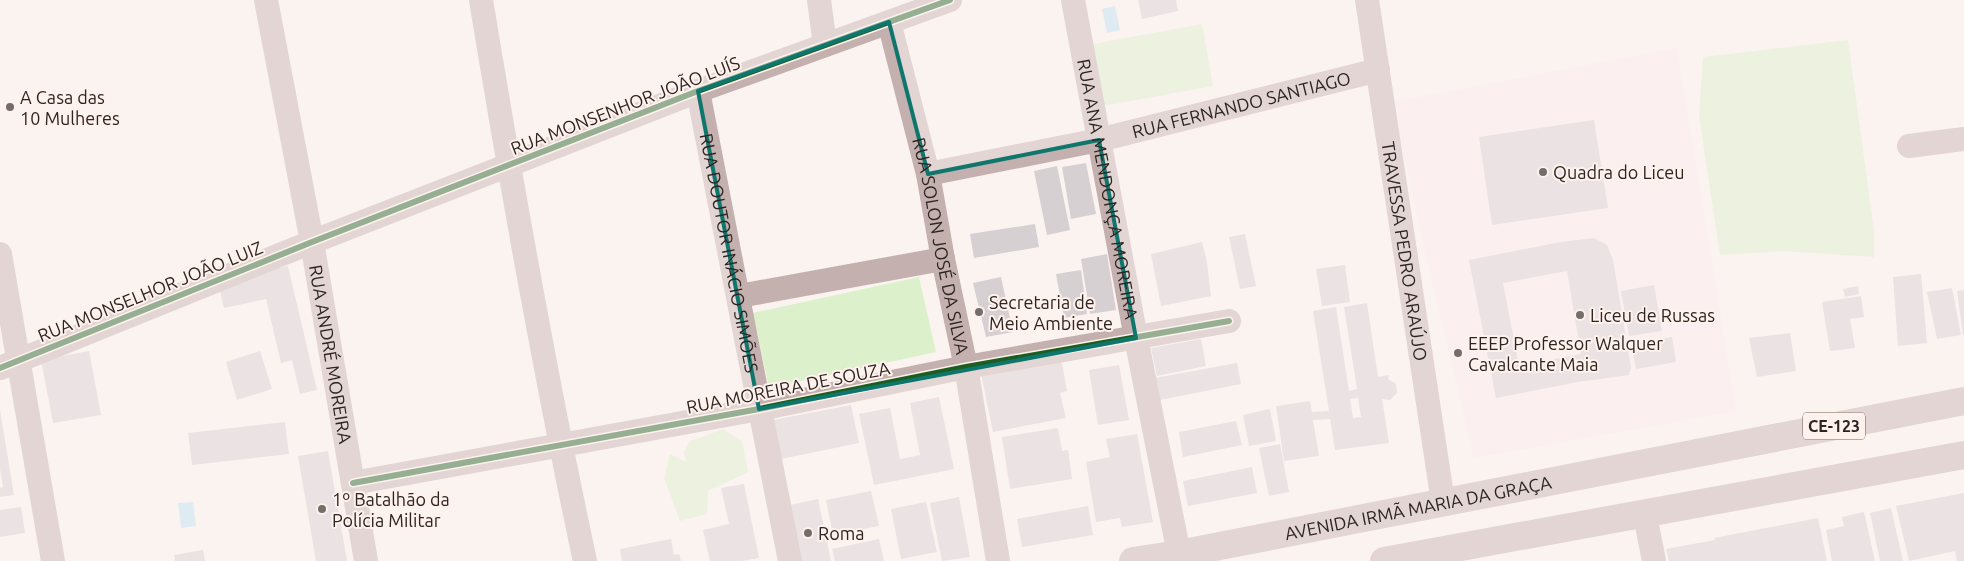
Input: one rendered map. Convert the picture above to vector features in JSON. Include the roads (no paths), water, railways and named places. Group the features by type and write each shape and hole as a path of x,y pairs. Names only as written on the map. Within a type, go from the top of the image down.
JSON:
{"main road":[{"name":"AVENIDA IRMÃ MARIA DA GRAÇA","path":"1133,561 1179,554 1964,401"},
{"path":"1384,561 1645,515 1715,500 1964,455"}],"street":[{"name":"RUA ANDRÉ MOREIRA","path":"266,0 312,242 366,561"},
{"path":"481,0 508,166 560,446 585,561"},
{"path":"819,0 825,45"},
{"name":"RUA MONSENHOR JOÃO LUÍS","path":"312,242 698,91 950,0"},
{"name":"RUA ANA MENDONÇA MOREIRA","path":"1073,0 1136,338 1179,554"},
{"name":"TRAVESSA PEDRO ARAÚJO","path":"1367,0 1443,502"},
{"name":"RUA SOLON JOSÉ DA SILVA","path":"889,22 928,174 943,259 966,367 998,561"},
{"name":"RUA FERNANDO SANTIAGO","path":"928,174 1099,140 1378,70"},
{"name":"RUA DOUTOR INÁCIO SIMÕES","path":"698,91 790,561"},
{"path":"1909,146 1964,139"},
{"name":"RUA MONSELHOR JOÃO LUIZ","path":"9,365 312,242"},
{"path":"0,254 9,365 53,561"},
{"path":"739,296 943,259"},
{"name":"RUA MOREIRA DE SOUZA","path":"353,483 759,410 966,367 1229,321"},
{"path":"1645,515 1654,561"}],"water":[{"path":"1115,6 1120,30 1107,33 1102,9"},
{"path":"193,502 196,526 181,528 178,503"}],"place":[{"name":"A Casa das 10 Mulheres","path":"10,107"},
{"name":"Quadra do Liceu","path":"1543,172"},
{"name":"Secretaria de Meio Ambiente","path":"979,312"},
{"name":"Liceu de Russas","path":"1580,315"},
{"name":"EEEP Professor Walquer Cavalcante Maia","path":"1458,353"},
{"name":"1º Batalhão da Polícia Militar","path":"322,509"},
{"name":"Roma","path":"808,533"}]}
